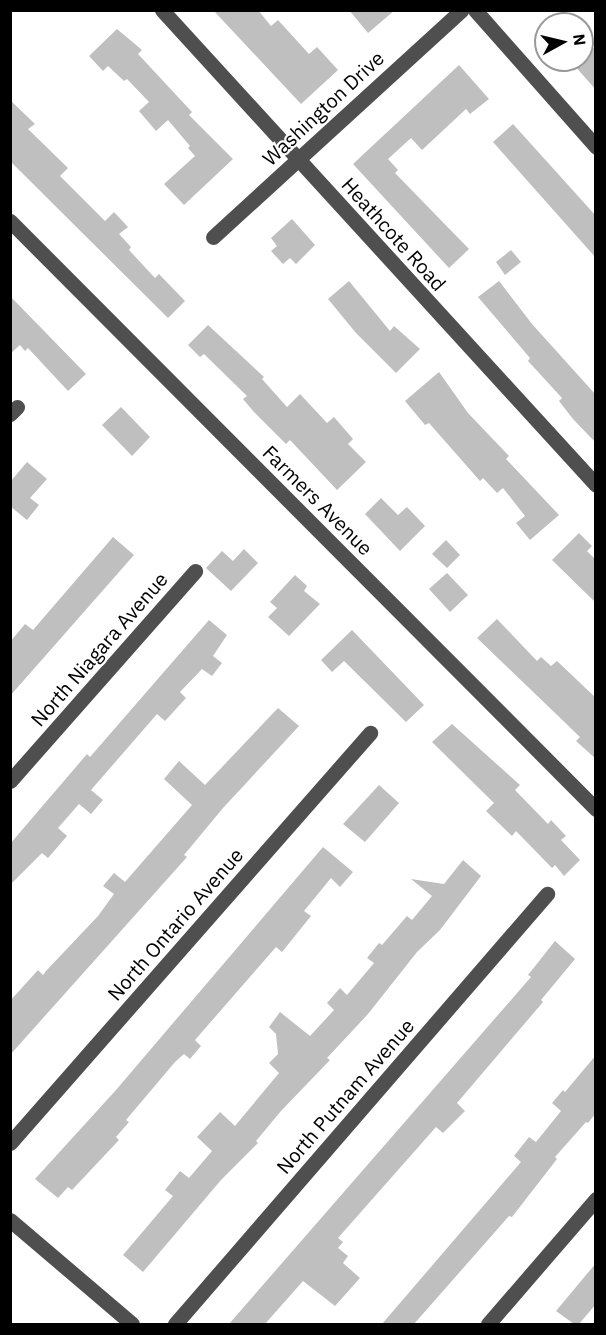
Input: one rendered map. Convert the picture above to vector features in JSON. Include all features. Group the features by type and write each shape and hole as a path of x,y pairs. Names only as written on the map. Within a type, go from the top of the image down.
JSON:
{"street":[{"name":"Heathcote Road","path":"162,10 596,485"},
{"name":"Washington Drive","path":"213,237 462,10"},
{"path":"475,10 596,147"},
{"name":"Farmers Avenue","path":"10,221 596,809"},
{"name":"North Niagara Avenue","path":"10,781 195,571"},
{"name":"North Ontario Avenue","path":"10,1143 370,733"},
{"name":"North Putnam Avenue","path":"175,1324 547,894"},
{"path":"488,1324 596,1199"},
{"path":"10,1220 132,1324"}],"building":[{"path":"213,10 258,10 271,26 278,20 309,54 317,47 338,70 301,104"},
{"path":"349,10 395,10 368,33"},
{"path":"117,29 142,50 138,54 192,112 189,115 233,159 184,205 164,184 195,156 188,148 190,146 168,120 156,131 139,111 149,102 127,79 124,81 108,66 103,71 89,56"},
{"path":"596,46 596,90 580,72 594,72 594,48"},
{"path":"459,65 489,99 470,114 466,109 422,150 411,138 388,159 398,170 395,173 469,249 449,268 353,164"},
{"path":"10,100 35,124 28,129 68,168 60,176 105,221 114,212 128,227 119,234 131,247 129,250 155,278 159,274 185,301 168,318 10,161"},
{"path":"513,124 596,216 596,258 493,142"},
{"path":"292,219 315,245 296,264 290,258 283,264 271,251 277,246 271,238"},
{"path":"511,250 521,262 505,275 496,262"},
{"path":"349,281 390,331 394,326 420,349 396,373 356,333 328,299"},
{"path":"499,281 532,324 596,395 596,443 573,419 559,401 562,398 528,361 530,358 478,297"},
{"path":"10,296 86,374 68,391 28,348 25,351 20,345 10,354"},
{"path":"208,325 264,377 262,379 287,407 300,394 327,423 334,417 353,439 348,444 366,462 337,490 290,440 286,444 254,412 243,399 247,396 204,354 200,357 188,345"},
{"path":"439,372 468,413 509,456 506,459 559,515 530,540 516,523 525,516 503,488 497,493 483,478 480,481 429,423 425,425 405,401"},
{"path":"121,407 150,437 132,456 102,425"},
{"path":"27,462 47,479 30,498 39,505 27,520 10,506 10,482"},
{"path":"381,498 398,515 407,507 425,526 400,551 365,514"},
{"path":"579,533 592,546 587,551 596,560 596,603 552,560"},
{"path":"113,537 134,555 10,696 10,642 25,624 33,630"},
{"path":"446,540 460,555 447,568 432,554"},
{"path":"244,549 258,563 231,591 206,568 222,551 233,561"},
{"path":"447,573 468,595 450,612 429,589"},
{"path":"295,575 307,586 304,591 320,604 289,636 268,617 277,608 270,602"},
{"path":"497,619 537,661 541,657 551,666 557,661 596,698 596,759 576,741 580,737 477,638"},
{"path":"209,620 227,635 213,656 222,663 212,676 202,669 180,692 186,698 165,721 157,714 91,790 103,800 91,814 79,804 58,828 67,836 48,858 42,853 10,885 10,844 87,754 90,757"},
{"path":"352,630 424,705 406,722 344,661 332,672 321,660"},
{"path":"278,708 299,726 223,808 184,855 187,857 10,1055 10,1001 38,970 43,975 98,916 114,894 103,886 114,873 125,882 192,805 164,779 179,761 205,785"},
{"path":"452,724 520,785 515,790 548,824 551,820 566,836 561,840 580,860 564,876 555,865 552,868 516,831 512,836 486,811 494,803 432,742"},
{"path":"379,785 399,803 365,842 343,824"},
{"path":"323,847 353,872 340,887 331,878 304,911 311,916 282,952 276,947 195,1040 201,1046 190,1059 184,1054 175,1062 126,1120 129,1122 116,1137 119,1140 72,1190 68,1187 58,1198 35,1179 116,1090"},
{"path":"463,860 481,876 440,930 417,952 368,1014 327,1058 330,1060 281,1111 256,1141 258,1143 221,1180 143,1272 123,1255 173,1196 165,1190 180,1171 189,1178 212,1151 197,1137 220,1112 235,1126 279,1073 269,1063 278,1054 276,1034 269,1027 280,1012 310,1036 334,1010 327,1003 340,988 347,995 374,963 367,958 379,943 382,945 407,916 412,920 432,896 411,879 444,884"},
{"path":"555,941 575,959 541,1000 543,1002 457,1103 465,1111 443,1133 436,1127 338,1238 343,1242 338,1248 348,1256 343,1263 360,1278 335,1306 303,1281 265,1324 229,1324 531,977 528,975"},
{"path":"596,1055 596,1113 555,1157 557,1159 512,1217 509,1216 414,1324 382,1324 521,1162 514,1156 529,1137 536,1142 561,1111 552,1103 563,1090 565,1092"},
{"path":"596,1263 596,1304 579,1324 574,1324 556,1311"}]}
